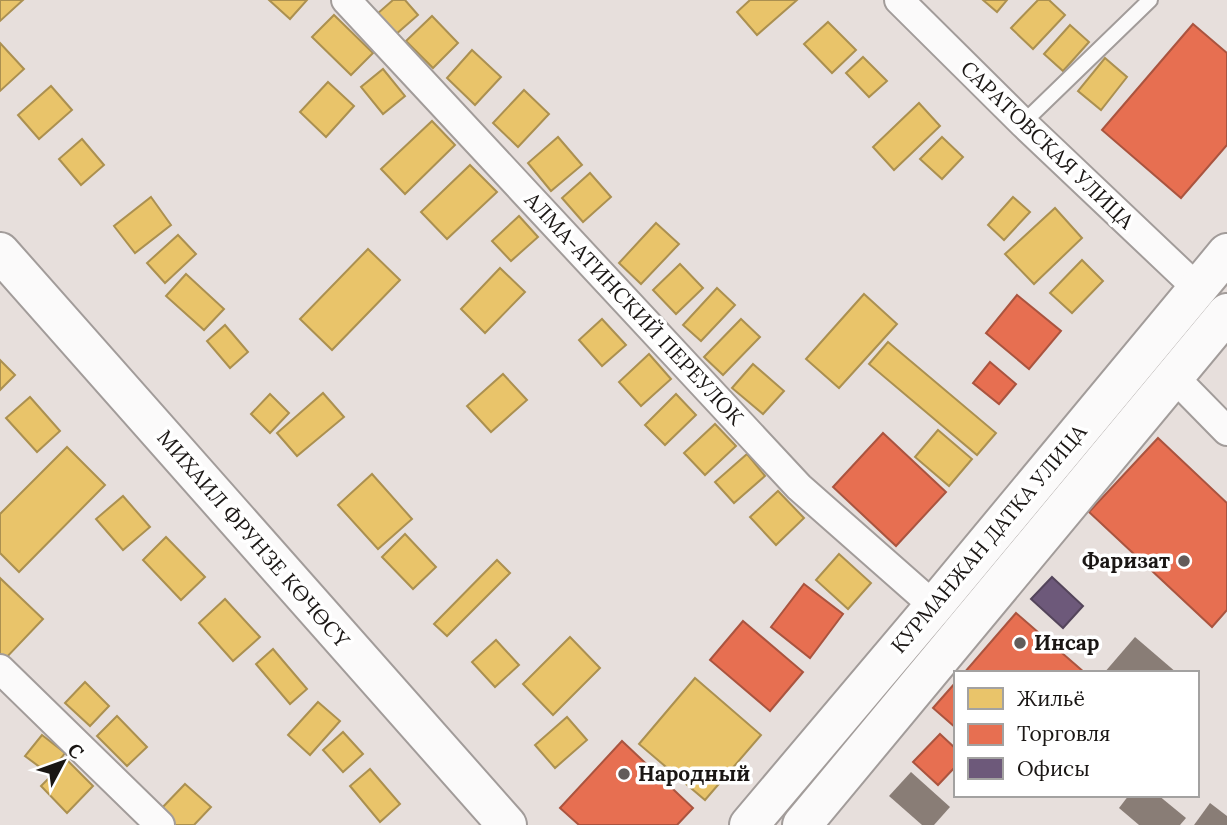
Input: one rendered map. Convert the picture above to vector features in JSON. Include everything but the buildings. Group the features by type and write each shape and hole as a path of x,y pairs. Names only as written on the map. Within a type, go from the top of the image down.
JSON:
{"main road":[{"name":"МИХАИЛ ФРУНЗЕ КӨЧӨСҮ","path":"0,252 506,825"},
{"name":"КУРМАНЖАН ДАТКА УЛИЦА","path":"749,825 1227,253"},
{"name":"КУРМАНЖАН ДАТКА УЛИЦА","path":"802,825 1227,313"}],"street":[{"name":"АЛМА-АТИНСКИЙ ПЕРЕУЛОК","path":"346,0 799,486 934,606"},
{"name":"САРАТОВСКАЯ УЛИЦА","path":"899,0 1023,123 1197,288"},
{"path":"1174,377 1227,431"},
{"path":"0,669 160,825"}],"lane":[{"path":"1023,123 1150,0"}],"place":[{"name":"Фаризат","path":"1184,561"},
{"name":"Инсар","path":"1020,643"},
{"name":"Народный","path":"624,774"}]}
